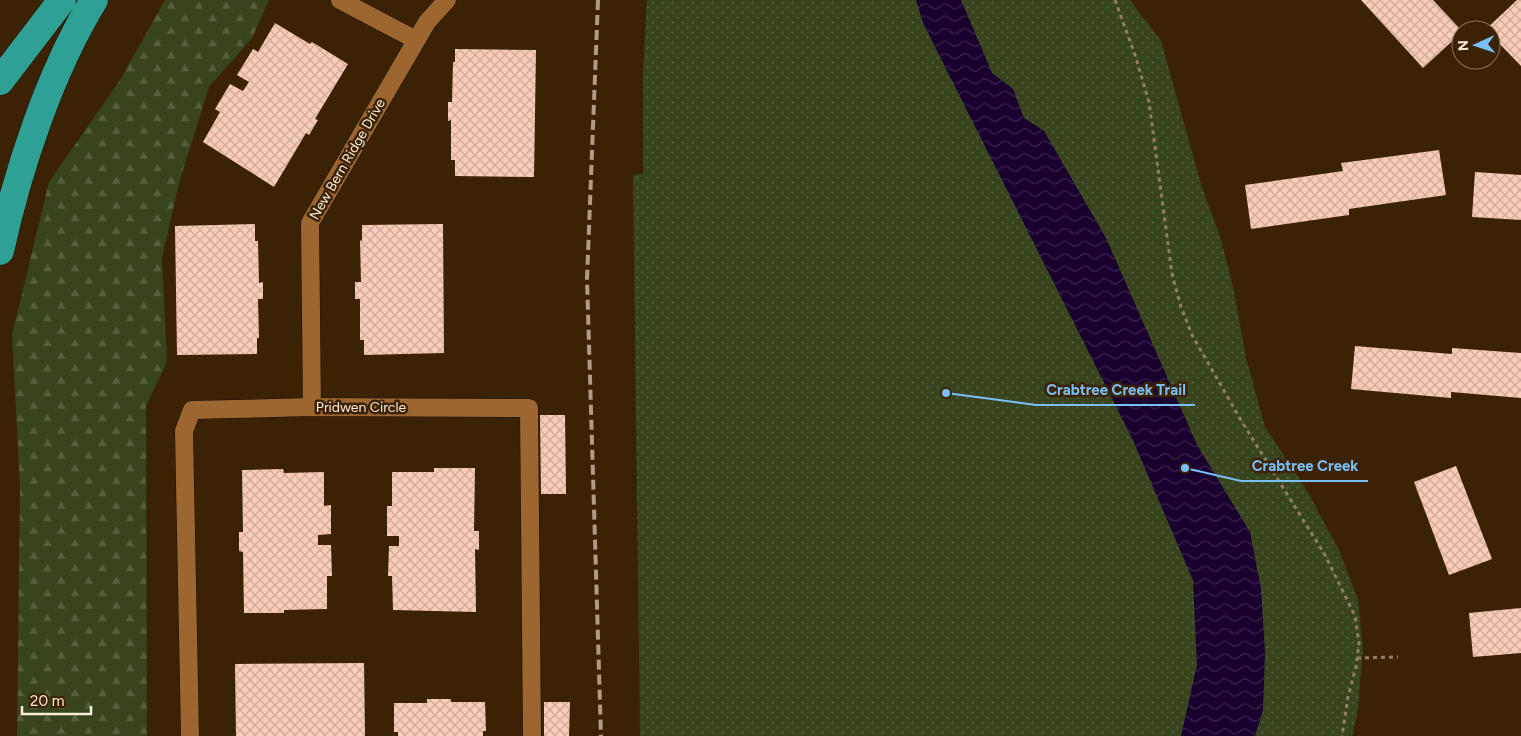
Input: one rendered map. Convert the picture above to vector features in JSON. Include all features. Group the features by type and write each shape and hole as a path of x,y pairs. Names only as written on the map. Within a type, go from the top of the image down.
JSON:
{"highway":[{"path":"0,81 62,0"},
{"path":"0,251 24,161 40,117 61,63 94,0"}],"street":[{"path":"340,0 416,40"},
{"name":"New Bern Ridge Drive","path":"312,407 310,223 427,22 447,0"},
{"name":"Pridwen Circle","path":"190,736 184,431 192,410 312,407 529,408 532,736"}],"path":[{"path":"1115,0 1135,55 1149,102 1171,266 1181,307 1192,335 1242,422 1325,555 1355,616 1359,643 1342,736"},
{"path":"1357,658 1398,656"}],"green space":[{"path":"165,0 269,0 252,38 209,87 179,183 162,258 167,362 146,406 147,736 17,736 20,487 12,335 49,182 120,80"},
{"path":"647,0 1130,0 1161,41 1202,188 1220,236 1233,287 1246,358 1265,427 1306,489 1339,550 1358,600 1363,649 1357,716 1352,736 640,736 633,175 643,174 643,73"}],"water":[{"path":"916,0 961,0 992,73 1013,89 1024,118 1044,131 1106,238 1197,445 1250,532 1261,589 1265,653 1263,710 1255,736 1181,736 1197,665 1193,580 1132,438 923,23"}],"building":[{"path":"1361,0 1433,0 1452,20 1451,42 1423,68"},
{"path":"1517,0 1521,0 1521,66 1501,45 1501,20 1496,20"},
{"path":"275,23 310,44 312,42 348,64 315,119 318,120 309,135 306,133 274,187 203,142 220,112 215,109 230,84 243,91 249,82 237,75 253,49 258,52"},
{"path":"455,49 536,50 534,177 455,176 455,160 451,160 451,120 448,121 448,102 452,102"},
{"path":"1439,150 1446,195 1349,209 1349,215 1251,229 1245,185 1343,171 1341,163"},
{"path":"1475,172 1521,175 1521,220 1472,217"},
{"path":"255,224 255,241 258,241 259,283 263,282 263,299 258,299 259,338 257,338 257,354 177,355 175,226"},
{"path":"443,224 444,353 364,355 364,340 360,340 360,299 355,299 355,282 361,282 360,240 362,241 362,225"},
{"path":"1355,346 1452,354 1452,348 1521,353 1521,398 1451,392 1451,398 1351,389"},
{"path":"540,415 565,415 566,494 541,494"},
{"path":"1456,466 1492,559 1449,575 1414,482"},
{"path":"434,468 475,468 474,531 479,531 479,550 475,549 476,612 393,610 392,576 388,576 389,546 399,546 399,536 387,536 387,506 392,506 392,472 434,472"},
{"path":"283,469 284,473 324,472 324,506 331,505 331,534 318,535 318,545 331,545 332,576 327,576 327,609 284,610 284,613 244,613 243,552 239,551 239,532 243,532 242,470"},
{"path":"1521,608 1521,653 1473,657 1469,613"},
{"path":"364,663 365,736 236,736 235,664"},
{"path":"427,699 451,699 451,702 485,702 486,731 483,731 483,736 398,736 398,732 394,732 394,703 427,703"},
{"path":"544,702 570,702 569,736 544,736"}],"railway":[{"path":"598,0 587,279 601,736"}],"place":[{"name":"Crabtree Creek Trail","path":"946,393"},
{"name":"Crabtree Creek","path":"1185,468"}]}
